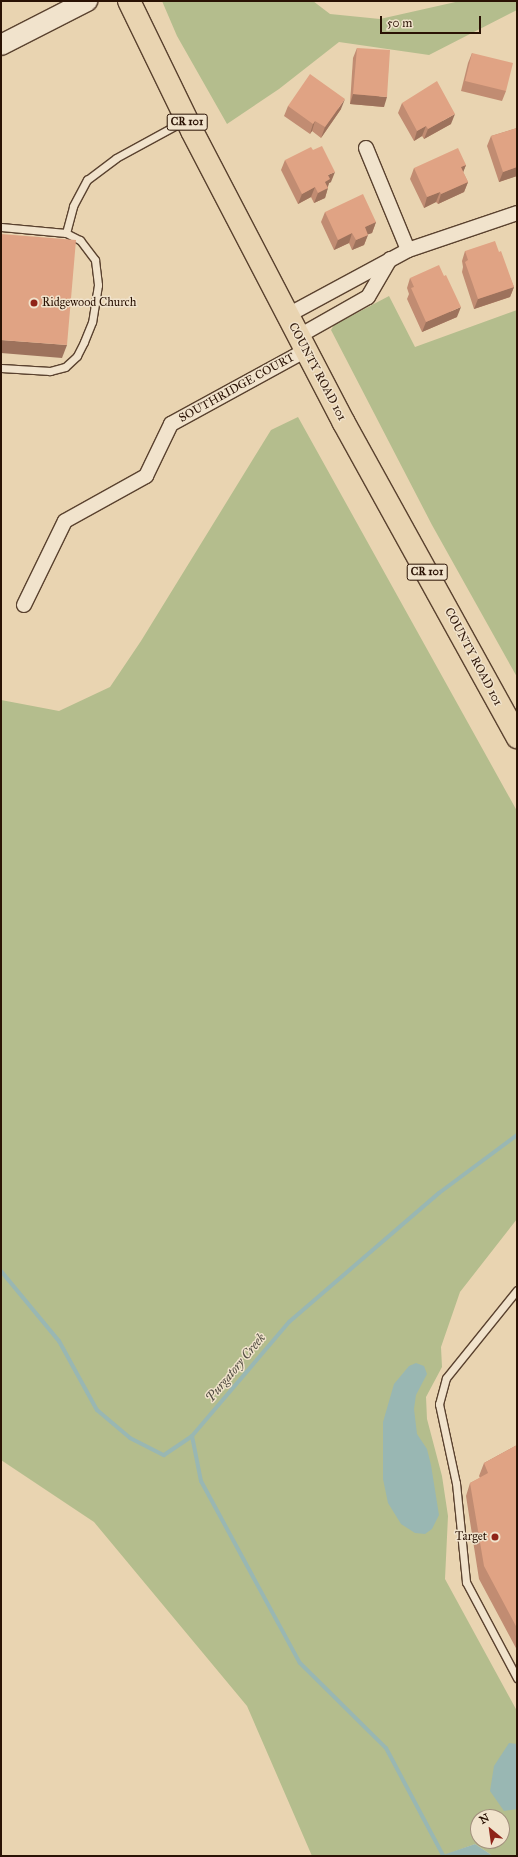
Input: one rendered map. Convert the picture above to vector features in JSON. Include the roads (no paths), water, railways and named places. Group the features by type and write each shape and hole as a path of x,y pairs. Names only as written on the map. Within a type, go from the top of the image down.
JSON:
{"main road":[{"name":"COUNTY ROAD 101","path":"129,1 186,120 302,343 387,503 517,738"}],"street":[{"path":"1,45 87,1"},
{"path":"366,148 408,250"},
{"path":"288,315 390,258 408,250 517,213"},
{"name":"SOUTHRIDGE COURT","path":"24,605 66,521 146,476 171,424 302,343 368,297 390,258"}],"lane":[{"path":"66,233 73,206 87,180 116,158 186,120"},
{"path":"1,227 66,233 80,240 95,260 97,269 97,302 84,342 77,356 66,367 50,371 1,368"},
{"path":"517,1290 446,1378 439,1404 456,1483 466,1582 517,1678"}],"water":[{"path":"416,1363 424,1366 427,1374 416,1395 414,1409 417,1434 427,1449 439,1515 432,1529 425,1534 415,1533 401,1524 388,1503 383,1479 383,1422 394,1384 409,1366"},
{"path":"509,1743 517,1744 517,1809 503,1809 490,1791 494,1766"},
{"path":"470,1846 470,1849 482,1849 493,1856 442,1856"}],"waterway":[{"name":"Purgatory Creek","path":"1,1271 59,1341 97,1410 130,1438 164,1455 192,1436 289,1322 439,1193 517,1135"},
{"path":"192,1436 201,1481 300,1663 386,1748 443,1855"}],"place":[{"name":"Ridgewood Church","path":"34,303"},
{"name":"Target","path":"495,1537"}]}
